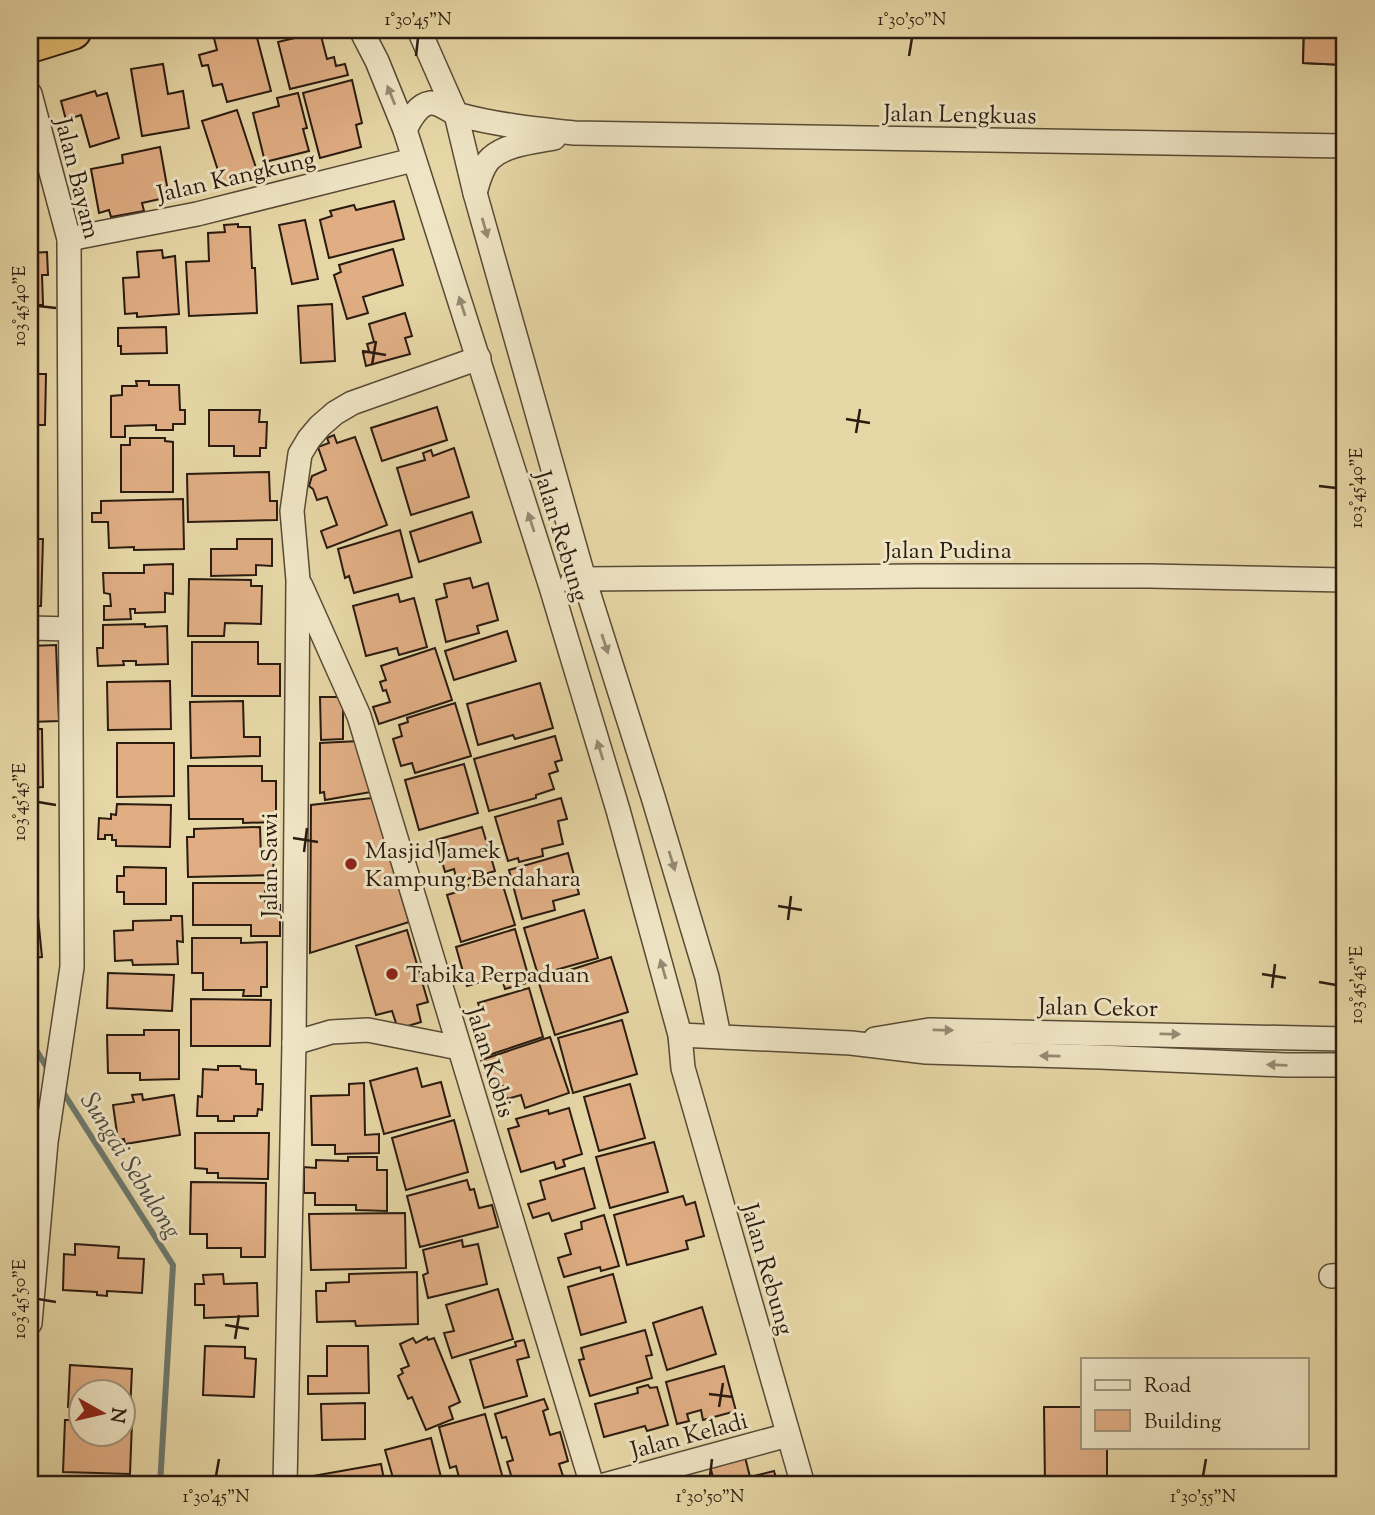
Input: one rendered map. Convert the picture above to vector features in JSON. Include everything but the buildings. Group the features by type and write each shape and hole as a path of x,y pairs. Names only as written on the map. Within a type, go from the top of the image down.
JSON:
{"highway":[{"path":"30,43 72,30"}],"street":[{"name":"Jalan Rebung","path":"360,30 370,46 405,130 551,587 618,810 680,1035 683,1068 803,1485"},
{"name":"Jalan Rebung","path":"419,30 456,114 475,194 584,579 707,977 719,1036"},
{"name":"Jalan Bayam","path":"30,94 69,239 72,967 41,1138 30,1323"},
{"name":"Jalan Lengkuas","path":"405,130 414,113 426,103 437,103 456,114 521,128 574,133 1345,146"},
{"name":"Jalan Lengkuas","path":"475,194 480,177 490,159 512,146 574,133"},
{"name":"Jalan Kangkung","path":"69,239 197,214 413,160"},
{"name":"Jalan Sawi","path":"285,1485 294,1043 298,580 292,511 300,454 309,439 327,420 352,403 479,358"},
{"name":"Jalan Pudina","path":"551,587 584,579 919,576 1149,576 1345,580"},
{"name":"Jalan Kobis","path":"298,580 359,716 592,1485"},
{"path":"30,628 70,629"},
{"path":"294,1043 331,1032 368,1030 459,1048"},
{"name":"Jalan Cekor","path":"851,1043 929,1030 1345,1038"},
{"name":"Jalan Cekor","path":"680,1035 851,1043 926,1052 1345,1065"},
{"path":"683,1068 719,1036"},
{"name":"Jalan Keladi","path":"604,1485 788,1435"}],"waterway":[{"name":"Sungai Sebulong","path":"30,1040 49,1071"},
{"name":"Sungai Sebulong","path":"61,1089 173,1265 160,1485"}],"place":[{"name":"Masjid Jamek Kampung Bendahara","path":"351,864"},
{"name":"Tabika Perpaduan","path":"392,974"}]}
